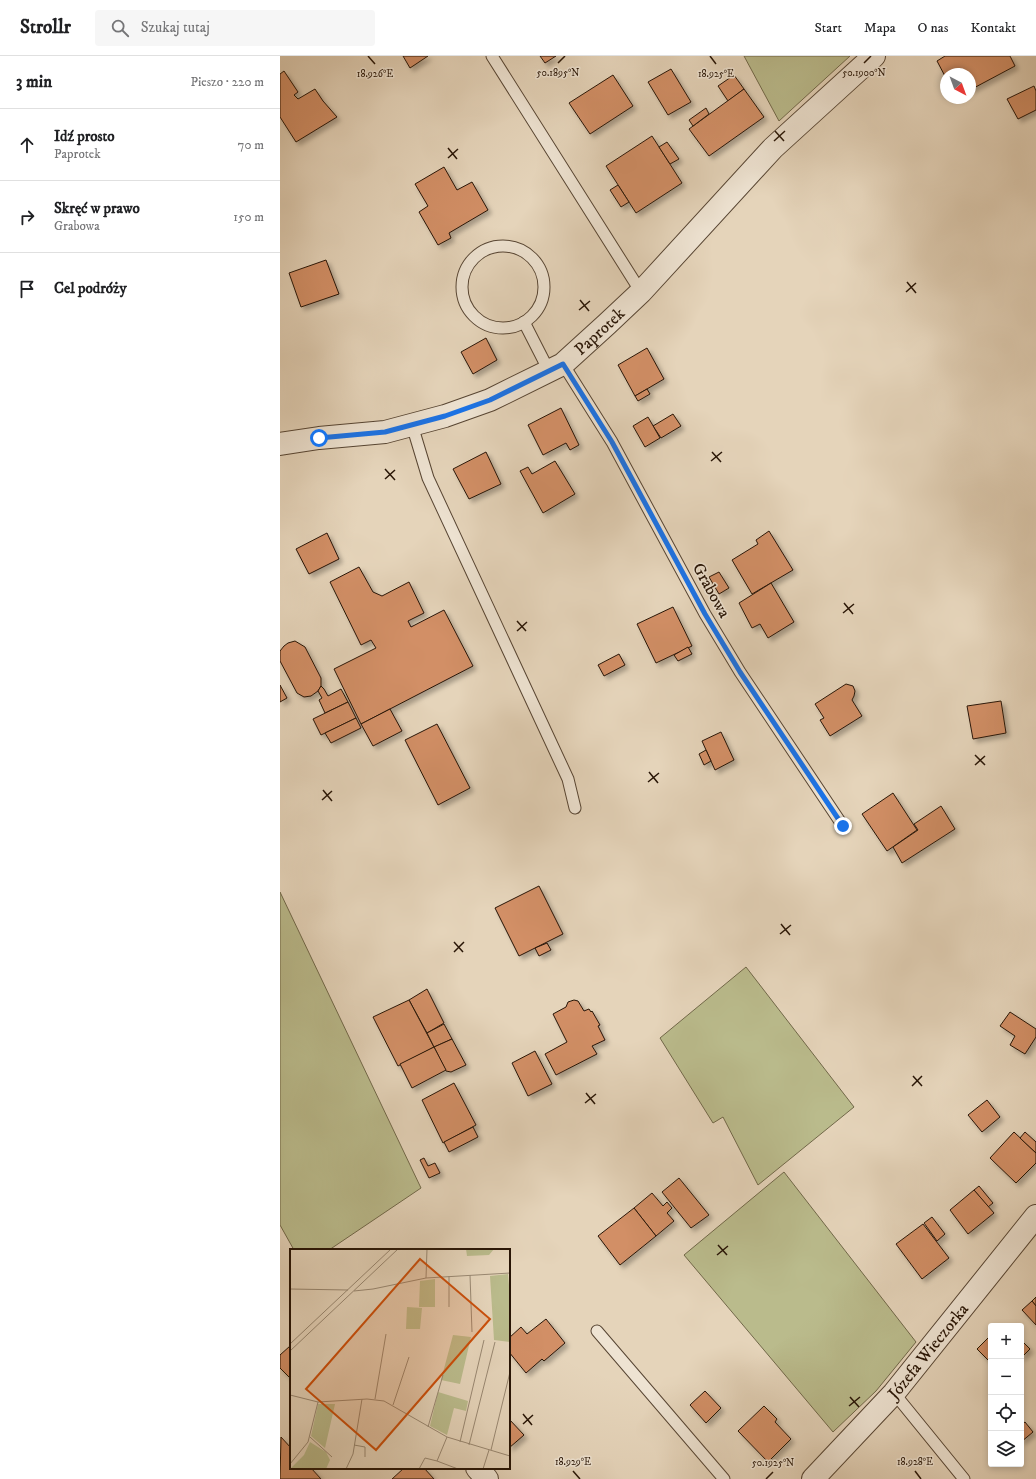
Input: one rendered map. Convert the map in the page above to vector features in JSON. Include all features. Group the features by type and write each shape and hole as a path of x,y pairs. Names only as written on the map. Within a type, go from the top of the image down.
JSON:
{"street":[{"name":"Paprotek","path":"280,444 319,438 385,432 445,416 490,400 556,367 607,324 641,292 773,148 874,56"},
{"name":"Józefa Wieczorka","path":"813,1479 894,1393 1036,1216"},
{"path":"478,1469 487,1479"}],"lane":[{"path":"492,56 641,292"},
{"path":"508,245 522,250 536,261 543,277 544,294 537,310 524,322 510,328 494,328 479,321 468,310 461,295 462,279 467,264 478,253 492,246 508,245"},
{"name":"Grabowa","path":"524,322 612,442 709,620 740,672 843,826"},
{"path":"412,425 428,478 568,779 575,808"},
{"path":"597,1331 724,1479"},
{"path":"894,1393 964,1479"}],"green space":[{"path":"744,56 850,56 779,121"},
{"path":"280,892 421,1188 330,1249 293,1249 280,1225"},
{"path":"746,967 854,1107 758,1185 723,1117 713,1123 660,1038"},
{"path":"784,1172 916,1342 876,1391 833,1432 684,1255"}],"building":[{"path":"403,56 428,56 410,68"},
{"path":"540,56 556,56 545,63"},
{"path":"945,56 1010,56 1015,66 976,87 976,68 941,68 937,61"},
{"path":"671,69 691,102 668,115 648,82"},
{"path":"284,71 298,92 294,95 298,99 315,89 337,117 296,142 280,117 280,74"},
{"path":"613,75 633,106 590,134 569,103"},
{"path":"734,75 744,89 728,101 718,86"},
{"path":"1034,86 1036,91 1036,110 1018,119 1007,99"},
{"path":"744,89 764,117 709,156 689,129"},
{"path":"706,108 709,114 693,126 689,120"},
{"path":"652,136 682,183 636,213 606,166"},
{"path":"667,142 679,159 670,164 659,147"},
{"path":"444,167 457,190 472,182 488,210 449,233 451,238 438,245 419,212 428,206 415,184"},
{"path":"618,185 629,202 621,207 610,190"},
{"path":"326,260 339,294 301,307 289,273"},
{"path":"486,338 497,360 473,374 461,352"},
{"path":"647,348 664,379 635,396 618,365"},
{"path":"647,389 650,394 638,401 635,396"},
{"path":"561,408 579,445 570,450 566,443 543,455 528,425"},
{"path":"673,414 681,426 661,438 653,426"},
{"path":"648,417 660,438 645,447 633,426"},
{"path":"486,452 501,484 469,499 453,469"},
{"path":"555,461 575,494 543,513 520,471 528,467 532,474"},
{"path":"769,531 793,570 752,594 732,560 758,544 756,540"},
{"path":"327,533 339,559 309,574 296,549"},
{"path":"359,567 373,592 382,596 409,582 424,613 408,621 411,627 444,610 473,666 361,724 334,669 376,648 371,640 361,645 330,582"},
{"path":"719,572 729,588 719,594 709,577"},
{"path":"771,583 794,622 768,638 760,624 752,628 739,603"},
{"path":"673,607 692,646 656,663 637,624"},
{"path":"295,641 305,647 321,678 321,686 318,691 311,696 304,697 297,693 280,661 280,651 288,643"},
{"path":"688,647 692,654 678,661 674,655"},
{"path":"619,654 625,665 604,676 598,665"},
{"path":"846,684 853,686 855,691 852,700 862,716 830,736 820,720 824,718 815,704"},
{"path":"280,685 287,698 280,702"},
{"path":"321,686 328,696 341,689 348,702 325,713 319,700 322,698 318,691"},
{"path":"1001,701 1006,733 973,739 967,706"},
{"path":"348,702 356,718 321,735 313,719"},
{"path":"390,709 402,731 373,746 361,724"},
{"path":"356,718 361,728 331,743 325,733"},
{"path":"437,724 470,788 438,805 405,740"},
{"path":"721,732 734,760 715,770 702,741"},
{"path":"706,750 711,761 704,765 699,754"},
{"path":"893,793 917,830 887,851 862,814"},
{"path":"941,806 955,829 902,863 893,847 918,830 914,824"},
{"path":"539,886 563,934 519,956 495,908"},
{"path":"547,943 551,950 539,956 535,948"},
{"path":"427,989 444,1023 427,1033 409,1000"},
{"path":"409,1000 434,1047 398,1066 373,1017"},
{"path":"574,1000 578,1001 584,1011 589,1009 591,1012 592,1011 600,1025 598,1026 605,1040 592,1046 597,1054 556,1075 545,1054 567,1042 553,1014 566,1007 568,1002"},
{"path":"1010,1012 1036,1029 1036,1037 1025,1054 1010,1045 1015,1036 1000,1026"},
{"path":"444,1024 452,1039 434,1047 427,1033"},
{"path":"452,1039 466,1065 451,1072 446,1071 434,1047"},
{"path":"434,1047 446,1070 412,1088 400,1064"},
{"path":"535,1051 552,1084 528,1096 512,1063"},
{"path":"454,1083 476,1125 443,1143 422,1100"},
{"path":"987,1100 1000,1117 982,1132 968,1115"},
{"path":"473,1127 478,1137 449,1152 444,1142"},
{"path":"1014,1132 1036,1153 1036,1163 1016,1183 990,1158"},
{"path":"1025,1132 1036,1142 1036,1153 1020,1138"},
{"path":"424,1158 428,1166 435,1163 440,1173 429,1178 420,1160"},
{"path":"679,1178 709,1215 691,1228 662,1192"},
{"path":"979,1186 993,1203 988,1207 974,1190"},
{"path":"974,1190 994,1213 968,1234 950,1210"},
{"path":"652,1193 663,1206 667,1202 672,1208 667,1213 674,1221 656,1236 634,1208"},
{"path":"634,1208 656,1236 620,1265 598,1236"},
{"path":"932,1217 945,1234 937,1241 924,1223"},
{"path":"923,1224 949,1258 922,1279 896,1244"},
{"path":"1036,1297 1036,1306 1032,1301"},
{"path":"1032,1301 1036,1306 1036,1325 1022,1310"},
{"path":"546,1319 565,1343 544,1361 542,1359 526,1373 510,1353 510,1337 521,1327 527,1334"},
{"path":"988,1338 988,1360 977,1349"},
{"path":"1024,1343 1030,1349 1024,1355"},
{"path":"290,1346 290,1378 280,1368 280,1355"},
{"path":"705,1391 721,1408 706,1423 690,1405"},
{"path":"764,1406 777,1419 775,1422 791,1439 768,1462 738,1431"},
{"path":"510,1420 524,1435 510,1447"},
{"path":"1025,1422 1033,1432 1024,1440 1024,1431"},
{"path":"281,1437 290,1447 290,1469 312,1469 321,1479 280,1479"},
{"path":"403,1469 425,1469 434,1479 392,1479"}],"route":[{"path":"319,438 385,432 445,416 490,400 563,364 612,442 705,614 740,672 843,826"}]}
